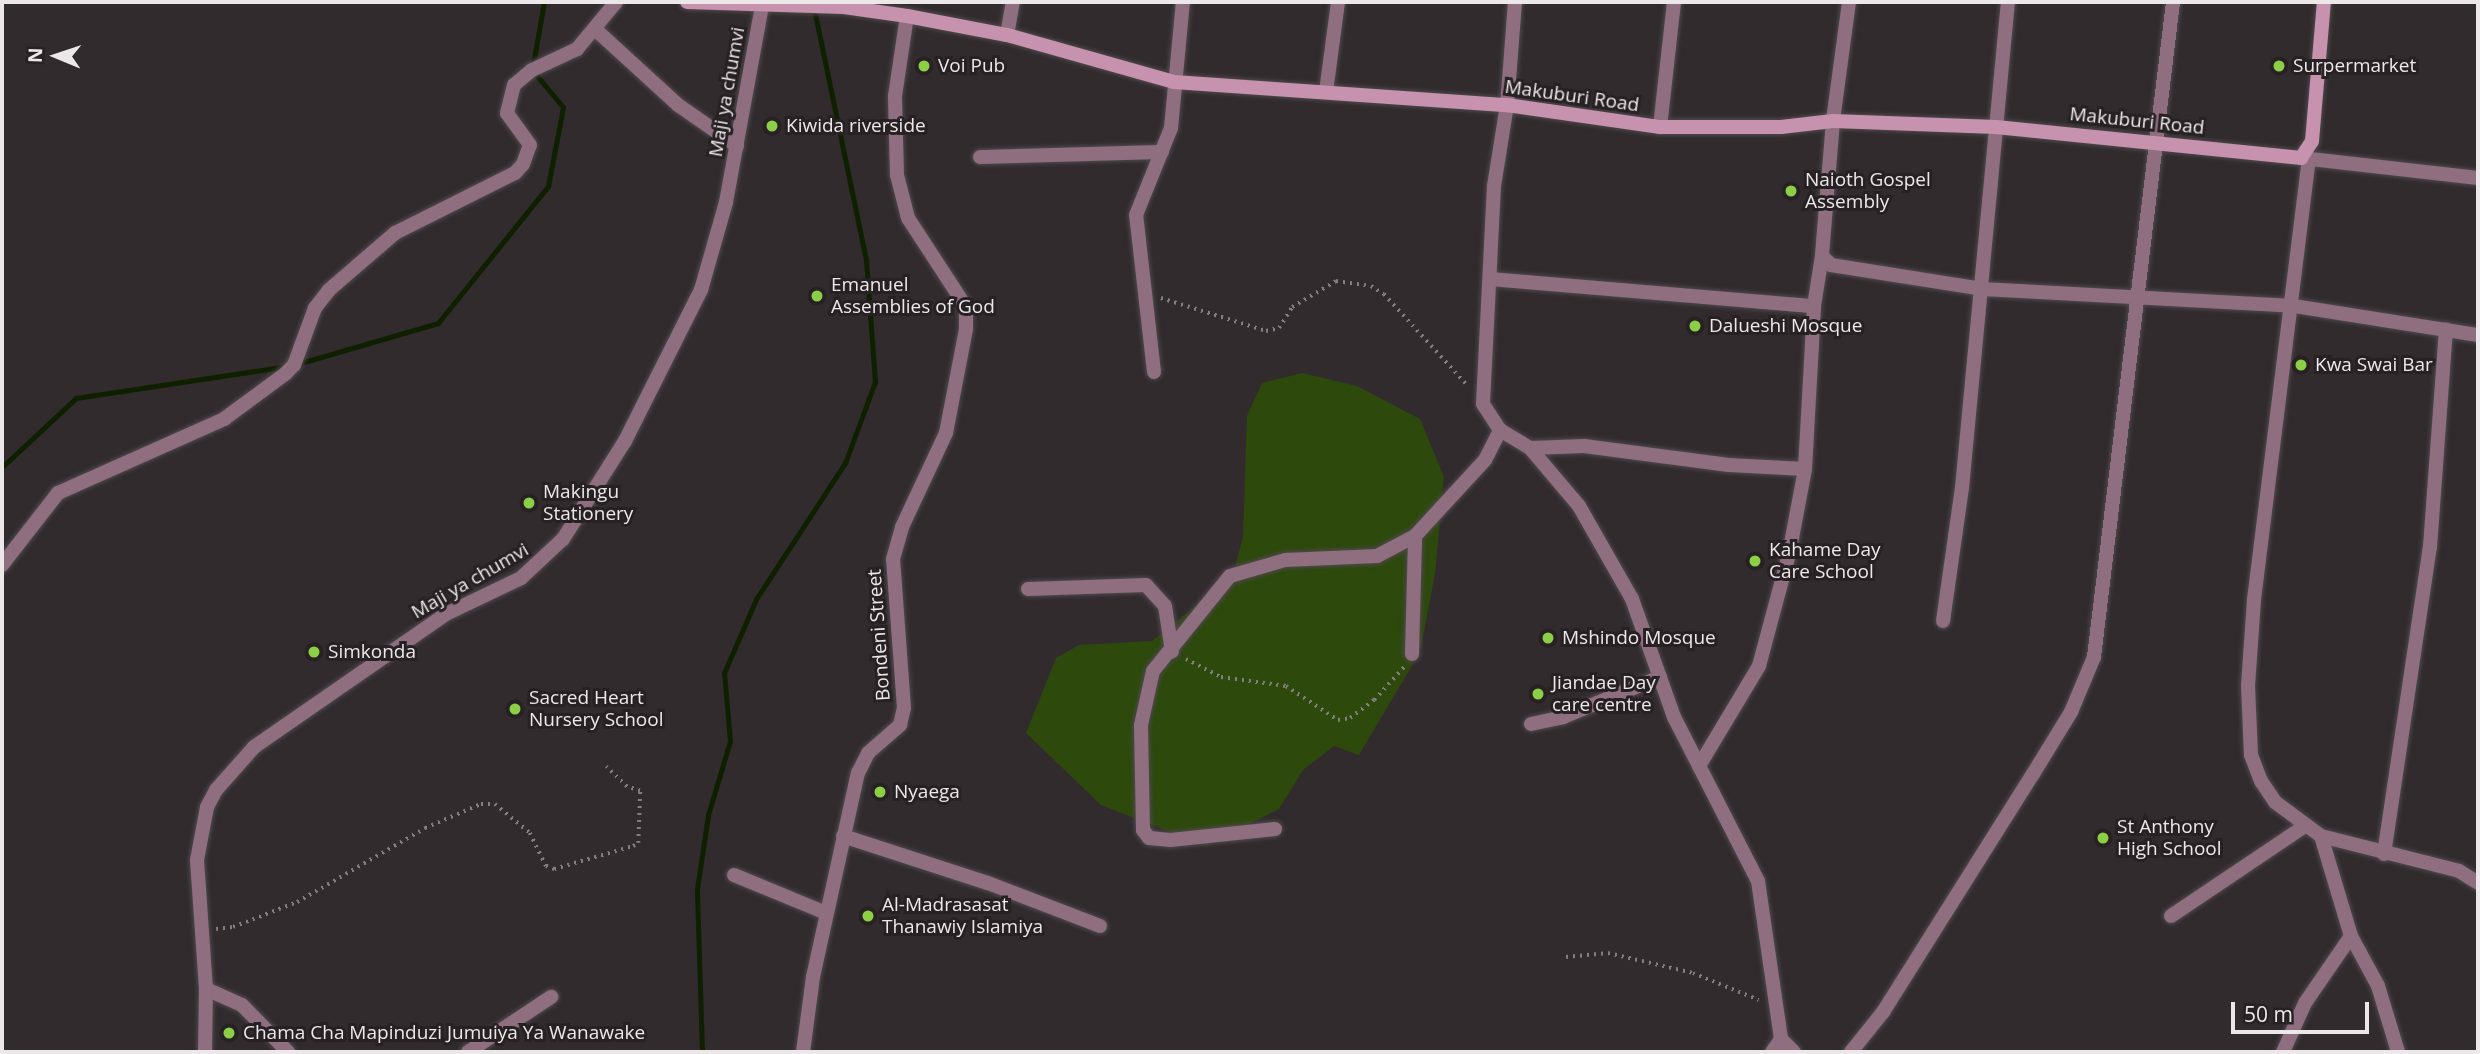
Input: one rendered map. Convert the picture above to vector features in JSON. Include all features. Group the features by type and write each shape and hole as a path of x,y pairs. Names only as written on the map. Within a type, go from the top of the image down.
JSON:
{"street":[{"path":"2,565 58,493 224,419 285,374 294,365 315,308 329,290 395,233 514,173 523,164 530,145 507,113 514,85 533,70 577,49 596,30 616,2"},
{"name":"Makuburi Road","path":"687,2 844,8 907,16 1007,35 1174,82 1507,105 1660,127 1781,127 1833,121 1996,127 2305,158"},
{"path":"1007,35 1013,2"},
{"path":"1154,372 1142,291 1136,215 1171,128 1183,2"},
{"path":"1326,92 1338,2"},
{"path":"1515,2 1507,105 1494,186 1481,393 1487,415 1500,430 1530,448 1593,528 1632,599 1660,677 1699,765 1758,881 1774,1006 1781,1039 1794,1052"},
{"path":"1660,127 1674,2"},
{"path":"1699,765 1759,666 1789,554 1805,469 1814,306 1822,256 1833,121 1849,2"},
{"path":"1942,621 1962,488 2008,2"},
{"path":"1851,1052 1883,1012 2033,774 2087,680 2099,626 2135,297 2158,142 2173,2"},
{"path":"2324,2 2312,141 2305,158 2294,306 2254,600 2248,715 2251,755 2261,782 2275,802 2321,836 2459,872 2478,883"},
{"name":"Maji ya chumvi","path":"205,1052 206,989 200,930 201,831 207,807 230,769 254,747 446,614 521,578 563,539 625,441 701,290 737,146 762,6"},
{"name":"Bondeni Street","path":"803,1052 826,913 862,761 900,725 904,708 893,559 902,527 946,433 966,329 966,307 908,218 897,175 895,96 907,16"},
{"path":"596,30 677,105 737,146"},
{"path":"979,157 1162,152"},
{"path":"2305,158 2341,165 2478,177"},
{"path":"1822,256 1845,270 1982,289 2294,306 2478,335"},
{"path":"1490,279 1814,306"},
{"path":"2384,854 2430,547 2446,330"},
{"path":"1275,829 1171,841 1149,838 1143,830 1138,774 1143,701 1153,671 1172,651 1220,586 1244,569 1284,560 1377,556 1415,537 1477,470 1500,430"},
{"path":"1530,448 1584,446 1729,465 1805,469"},
{"path":"1412,654 1415,537"},
{"path":"1028,589 1146,585 1165,606 1172,651"},
{"path":"1531,724 1563,716 1660,677"},
{"path":"2171,916 2305,826"},
{"path":"844,836 988,883 1100,926"},
{"path":"2321,836 2351,936 2378,986 2398,1052"},
{"path":"734,875 826,913"},
{"path":"2283,1052 2305,1003 2351,936"},
{"path":"206,989 242,1004 288,1052"},
{"path":"468,1052 551,997"},
{"path":"1772,1052 1781,1039"}],"path":[{"path":"1142,291 1266,331 1279,328 1292,307 1336,281 1371,286 1384,294 1461,379 1481,393"},
{"path":"1172,651 1221,677 1286,686 1338,720 1350,718 1374,701 1412,654"},
{"path":"200,930 233,927 297,902 425,828 481,804 495,804 530,833 546,866 554,869 633,846 638,843 640,791 627,787 606,767"},
{"path":"1566,957 1608,953 1629,957 1693,973 1774,1006"}],"green space":[{"path":"1302,373 1357,386 1420,419 1444,477 1435,574 1420,652 1359,755 1334,746 1303,770 1279,809 1206,846 1101,805 1026,733 1056,658 1079,645 1152,641 1223,584 1235,567 1243,537 1247,416 1262,383"}],"waterway":[{"path":"297,364 438,323 548,186 563,107 532,70 544,2"},
{"path":"702,1052 697,889 708,815 730,741 724,673 756,599 845,463 875,382 866,260 814,9"},
{"path":"2,467 76,398 288,366"}],"place":[{"name":"Voi Pub","path":"924,66"},
{"name":"Surpermarket","path":"2279,66"},
{"name":"Kiwida riverside","path":"772,126"},
{"name":"Naioth Gospel Assembly","path":"1791,191"},
{"name":"Emanuel Assemblies of God","path":"817,296"},
{"name":"Dalueshi Mosque","path":"1695,326"},
{"name":"Kwa Swai Bar","path":"2301,365"},
{"name":"Makingu Stationery","path":"529,503"},
{"name":"Kahame Day Care School","path":"1755,561"},
{"name":"Mshindo Mosque","path":"1548,638"},
{"name":"Simkonda","path":"314,652"},
{"name":"Jiandae Day care centre","path":"1538,694"},
{"name":"Sacred Heart Nursery School","path":"515,709"},
{"name":"Nyaega","path":"880,792"},
{"name":"St Anthony High School","path":"2103,838"},
{"name":"Al-Madrasasat Thanawiy Islamiya","path":"868,916"},
{"name":"Chama Cha Mapinduzi Jumuiya Ya Wanawake","path":"229,1033"}]}
